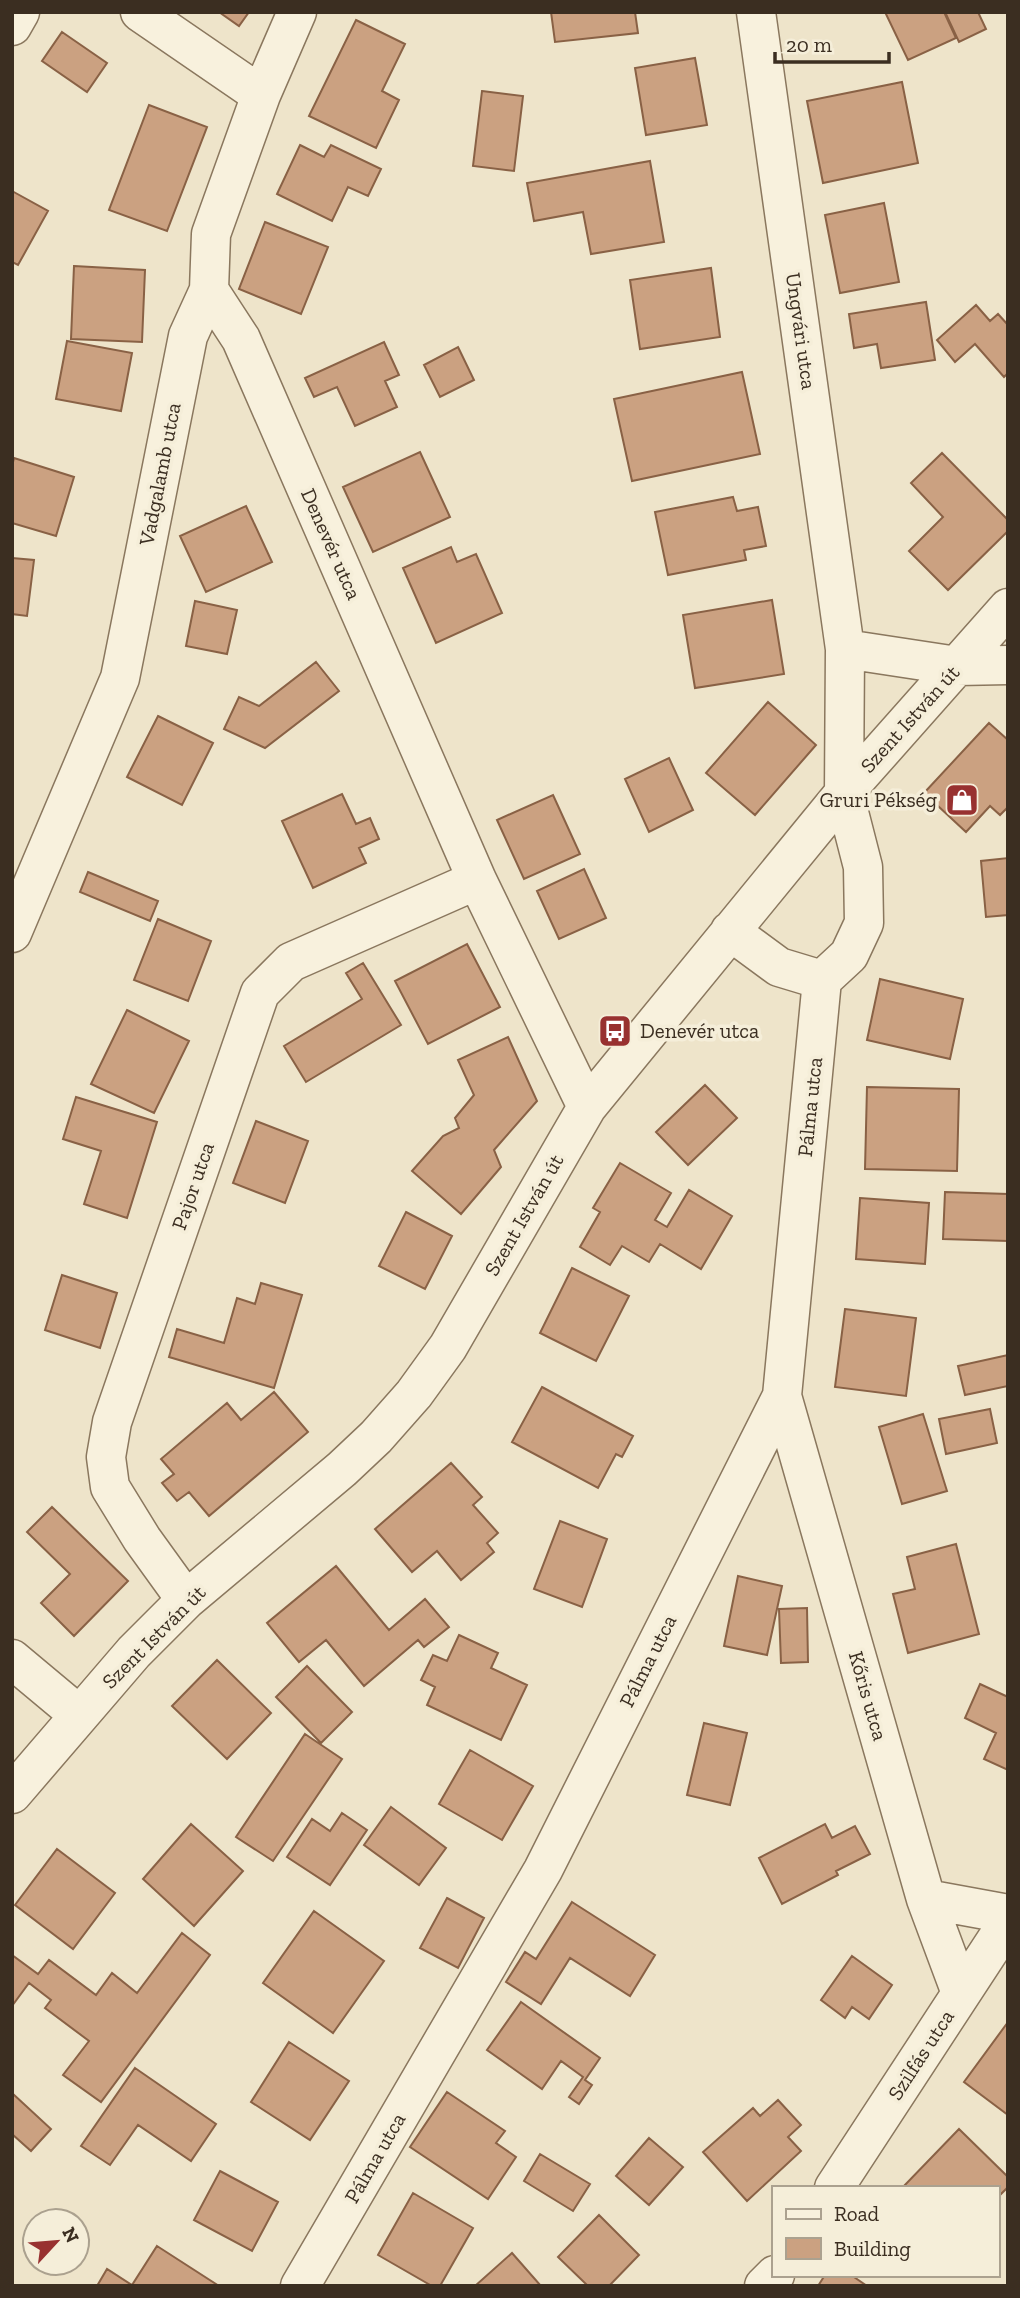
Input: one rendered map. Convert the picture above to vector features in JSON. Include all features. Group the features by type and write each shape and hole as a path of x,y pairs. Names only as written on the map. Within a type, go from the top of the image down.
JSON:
{"street":[{"path":"12,26 20,12"},
{"path":"140,12 261,95"},
{"name":"Vadgalamb utca","path":"12,933 120,678 188,336 209,290 211,234 261,95 297,12"},
{"name":"Ungvári utca","path":"756,12 845,649 844,793"},
{"name":"Denevér utca","path":"209,290 242,339 477,880 587,1107"},
{"name":"Szent István út","path":"12,1794 134,1652 186,1600 342,1469 376,1437 414,1394 449,1347 587,1107 844,793 1008,608"},
{"path":"845,649 957,666 1008,665"},
{"path":"730,931 779,967 822,980 849,955 864,923 863,867 844,793"},
{"name":"Pajor utca","path":"186,1600 142,1539 110,1487 106,1457 112,1422 260,993 291,962 477,880"},
{"name":"Pálma utca","path":"300,2286 542,1870 782,1396 822,980"},
{"name":"Kőris utca","path":"782,1396 926,1899 961,1993"},
{"path":"12,1659 79,1715"},
{"path":"926,1899 1008,1913"},
{"name":"Szilfás utca","path":"835,2186 1008,1922"}],"building":[{"path":"219,12 249,12 239,26"},
{"path":"551,12 635,12 638,33 555,42"},
{"path":"885,12 944,12 956,38 908,60"},
{"path":"945,12 978,12 986,29 959,42"},
{"path":"356,20 405,44 382,91 399,100 376,148 309,116"},
{"path":"62,32 107,63 87,92 42,61"},
{"path":"695,58 707,125 646,135 635,68"},
{"path":"902,82 918,163 823,183 807,101"},
{"path":"482,91 523,96 514,171 473,166"},
{"path":"149,105 207,127 167,231 109,210"},
{"path":"300,145 324,157 331,145 381,169 368,196 348,187 332,221 277,194"},
{"path":"650,161 664,242 591,254 583,212 534,221 527,183"},
{"path":"12,191 48,211 18,265 12,262"},
{"path":"884,203 899,282 840,293 825,215"},
{"path":"265,222 328,247 301,314 239,289"},
{"path":"74,266 145,270 142,342 71,339"},
{"path":"711,268 720,337 640,349 630,280"},
{"path":"926,302 935,360 881,368 877,344 854,348 849,314"},
{"path":"976,305 990,321 998,314 1008,325 1008,373 1004,377 975,344 955,362 937,340"},
{"path":"67,341 132,353 121,411 56,399"},
{"path":"384,342 399,375 385,381 397,407 355,426 337,387 314,397 305,378"},
{"path":"458,347 474,380 440,397 424,365"},
{"path":"742,372 760,454 632,481 614,399"},
{"path":"420,452 450,517 373,552 343,487"},
{"path":"942,453 1008,520 1008,531 948,590 909,551 943,517 911,483"},
{"path":"14,458 74,477 56,536 12,523"},
{"path":"733,497 737,511 758,507 766,546 744,550 746,560 668,575 655,512"},
{"path":"246,506 272,562 206,592 180,536"},
{"path":"451,547 457,562 476,554 502,613 436,643 403,568"},
{"path":"12,558 34,560 27,616 12,614"},
{"path":"772,600 784,674 695,688 683,615"},
{"path":"195,601 237,610 227,654 186,646"},
{"path":"316,662 339,691 265,748 224,729 239,697 259,706"},
{"path":"768,702 816,745 755,815 706,773"},
{"path":"158,716 213,743 182,805 127,777"},
{"path":"989,723 1008,740 1008,807 1000,815 990,806 966,832 924,793"},
{"path":"669,758 693,810 649,832 625,779"},
{"path":"342,794 356,824 370,818 379,839 359,848 366,863 313,888 282,821"},
{"path":"553,795 580,854 524,879 497,820"},
{"path":"1008,858 1008,915 986,917 981,861"},
{"path":"584,869 606,918 559,939 537,891"},
{"path":"88,872 158,901 150,921 80,892"},
{"path":"158,919 211,941 188,1001 134,980"},
{"path":"467,944 500,1007 428,1044 395,981"},
{"path":"363,963 401,1025 306,1082 284,1046 362,999 346,973"},
{"path":"880,979 963,999 950,1059 867,1040"},
{"path":"127,1010 189,1041 154,1113 91,1084"},
{"path":"508,1037 537,1101 494,1150 501,1167 461,1214 412,1171 443,1136 459,1128 455,1118 474,1095 458,1060"},
{"path":"705,1085 737,1118 688,1165 656,1132"},
{"path":"867,1087 959,1089 957,1171 865,1169"},
{"path":"76,1097 157,1122 127,1218 84,1204 101,1151 63,1139"},
{"path":"256,1121 308,1141 285,1203 233,1183"},
{"path":"620,1163 671,1193 655,1220 667,1227 689,1190 732,1216 701,1269 660,1244 649,1262 622,1246 610,1265 580,1247 600,1212 593,1208"},
{"path":"945,1192 1008,1194 1008,1241 943,1239"},
{"path":"860,1198 929,1203 925,1264 856,1259"},
{"path":"406,1212 452,1236 425,1289 379,1266"},
{"path":"572,1268 629,1296 596,1361 540,1333"},
{"path":"62,1275 117,1293 100,1348 45,1330"},
{"path":"261,1283 302,1295 274,1388 169,1357 177,1329 224,1343 237,1298 255,1304"},
{"path":"845,1309 916,1318 906,1396 835,1387"},
{"path":"1008,1355 1008,1386 965,1395 958,1366"},
{"path":"542,1387 633,1436 622,1457 616,1454 598,1488 512,1442"},
{"path":"274,1392 308,1432 209,1516 189,1492 177,1501 162,1483 174,1474 161,1459 227,1403 241,1420"},
{"path":"990,1409 997,1443 946,1454 939,1419"},
{"path":"923,1414 947,1491 902,1504 879,1427"},
{"path":"451,1463 482,1497 473,1505 498,1533 487,1543 494,1552 461,1580 437,1551 412,1572 375,1529"},
{"path":"52,1507 128,1581 74,1636 41,1603 70,1574 27,1532"},
{"path":"560,1521 607,1539 582,1607 534,1589"},
{"path":"956,1544 979,1634 908,1653 893,1594 915,1589 907,1557"},
{"path":"336,1566 389,1630 425,1599 449,1627 424,1647 418,1640 364,1686 326,1640 299,1662 267,1623"},
{"path":"738,1576 782,1586 767,1655 724,1646"},
{"path":"807,1608 808,1662 781,1663 779,1609"},
{"path":"459,1635 498,1653 491,1668 527,1685 501,1740 427,1705 435,1687 421,1680 433,1655 447,1661"},
{"path":"217,1660 271,1713 227,1759 172,1706"},
{"path":"307,1666 352,1712 321,1743 276,1697"},
{"path":"980,1684 1008,1697 1008,1770 984,1759 996,1733 965,1718"},
{"path":"704,1723 747,1733 730,1805 687,1795"},
{"path":"305,1734 342,1759 273,1861 236,1837"},
{"path":"470,1750 533,1786 502,1840 439,1804"},
{"path":"391,1807 446,1848 419,1885 364,1845"},
{"path":"342,1813 367,1830 330,1885 287,1857 312,1819 330,1831"},
{"path":"191,1824 243,1871 194,1926 143,1879"},
{"path":"825,1824 832,1838 855,1826 870,1854 836,1871 838,1875 782,1904 759,1858"},
{"path":"57,1849 115,1893 73,1949 15,1905"},
{"path":"447,1898 484,1918 458,1968 420,1948"},
{"path":"572,1902 655,1955 630,1996 570,1958 541,2004 506,1982 525,1952 536,1959"},
{"path":"314,1911 384,1961 333,2033 263,1983"},
{"path":"182,1933 210,1955 101,2102 63,2075 89,2041 45,2008 51,2000 29,1983 12,2006 12,1955 38,1974 49,1960 96,1995 112,1973 137,1993"},
{"path":"852,1956 892,1985 869,2019 852,2007 845,2018 821,2000"},
{"path":"521,2002 600,2058 585,2080 592,2085 579,2104 569,2097 583,2077 561,2061 542,2089 487,2050"},
{"path":"1008,2022 1008,2115 964,2082"},
{"path":"289,2042 349,2081 310,2140 251,2102"},
{"path":"135,2068 216,2124 191,2161 138,2125 110,2165 81,2146"},
{"path":"447,2092 505,2131 496,2143 516,2157 488,2199 410,2147"},
{"path":"12,2093 51,2129 31,2151 12,2134"},
{"path":"778,2100 801,2125 788,2137 801,2151 747,2201 703,2152 753,2108 760,2116"},
{"path":"959,2129 1008,2177 1008,2187 999,2196 999,2186 904,2186"},
{"path":"649,2138 683,2167 649,2205 616,2176"},
{"path":"540,2154 590,2184 573,2211 524,2181"},
{"path":"220,2171 278,2202 252,2251 194,2220"},
{"path":"413,2193 473,2228 440,2286 432,2286 378,2255"},
{"path":"599,2215 639,2255 609,2286 588,2286 558,2257"},
{"path":"157,2246 219,2286 97,2286 107,2269 132,2285"},
{"path":"512,2253 541,2286 475,2286"},
{"path":"824,2277 854,2277 867,2286 818,2286"}],"place":[{"name":"Gruri Pékség","path":"962,800"},
{"name":"Denevér utca","path":"615,1031"}]}
